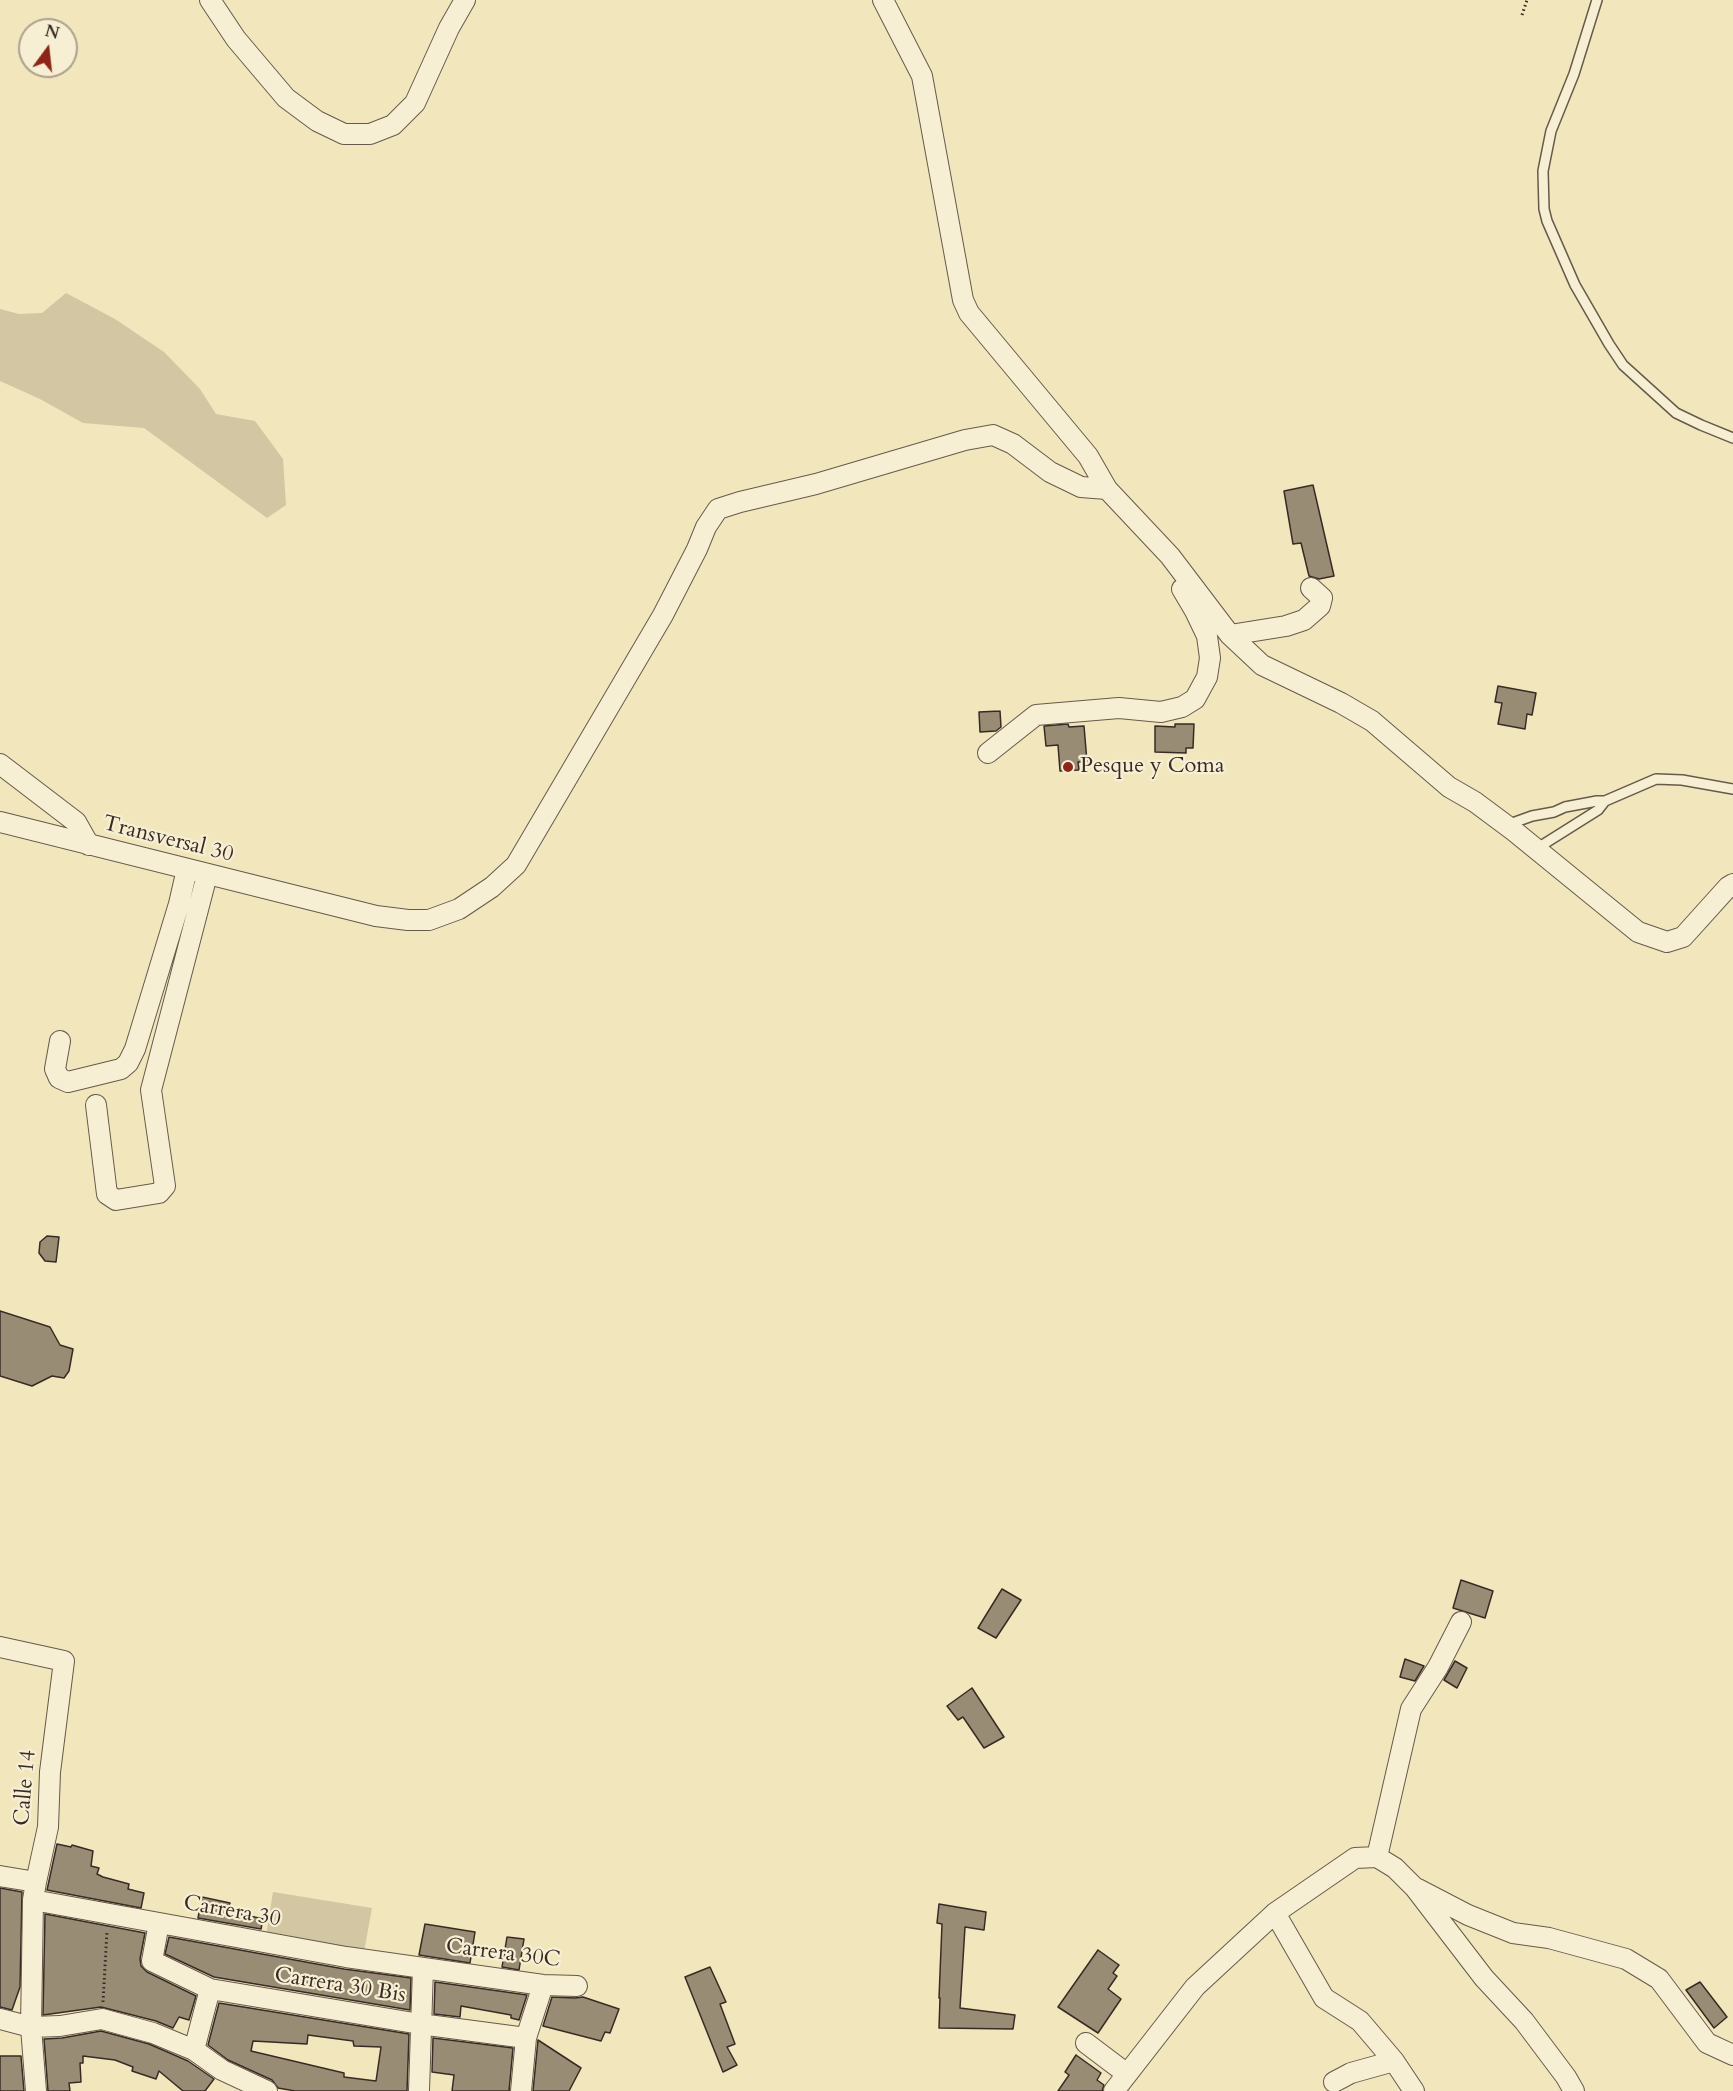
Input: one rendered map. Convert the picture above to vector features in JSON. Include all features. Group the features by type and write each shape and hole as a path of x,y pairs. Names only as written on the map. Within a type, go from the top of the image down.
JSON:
{"street":[{"path":"210,0 236,39 286,98 317,121 344,134 370,134 393,125 415,103 449,28 465,0"},
{"path":"883,0 922,75 963,300 969,313 1088,456 1107,489 1170,556 1230,635 1262,664 1372,721 1449,787 1507,825 1638,932 1667,942 1683,936 1733,884"},
{"name":"Transversal 30","path":"0,822 376,916 429,920 459,909 492,887 516,865 663,615 706,527 718,509 816,484 965,440 993,435 1013,444 1050,472 1081,488 1107,489"},
{"path":"988,753 1036,715 1119,708 1161,712 1182,708 1195,699 1208,676 1210,658 1207,636 1174,573 1170,556"},
{"path":"1230,635 1286,626 1304,620 1320,606 1322,598 1311,588"},
{"path":"0,764 76,822 89,845"},
{"path":"60,1041 55,1069 59,1078 68,1082 121,1069 128,1062 135,1049 187,869"},
{"path":"96,1105 107,1194 116,1200 159,1193 165,1185 151,1090 207,874"},
{"path":"1377,1857 1411,1709 1438,1667 1461,1622"},
{"name":"Calle 14","path":"0,1647 64,1661 50,1772 48,1827 34,1891 31,2027 36,2091"},
{"path":"1114,2091 1194,1987 1275,1913 1355,1858 1377,1857 1395,1868 1415,1888 1484,1978 1524,2021 1574,2091"},
{"name":"Carrera 30","path":"0,1876 34,1891 108,1914 346,1957 423,1968"},
{"path":"1415,1888 1468,1915 1513,1933 1549,1938 1626,1959 1659,1979 1707,2043 1733,2055"},
{"path":"1275,1913 1324,1998 1360,2021 1394,2061 1414,2091"},
{"name":"Carrera 30 Bis","path":"159,1923 152,1961 210,1989 420,2024 526,2038"},
{"path":"418,2091 423,1968"},
{"name":"Carrera 30C","path":"423,1968 543,1986 578,1986"},
{"path":"521,2091 526,2038 543,1986"},
{"path":"194,2050 210,1989"},
{"path":"0,2019 31,2027 60,2026 102,2019 153,2033 194,2050 222,2070 267,2091"},
{"path":"1086,2043 1127,2074"},
{"path":"1334,2082 1351,2073 1394,2061"}],"lane":[{"path":"1597,0 1574,74 1551,131 1543,171 1544,209 1547,221 1575,285 1623,365 1676,413 1733,438"},
{"path":"1507,825 1532,816 1554,813 1565,807 1605,801 1656,779 1665,778 1733,789"},
{"path":"1536,849 1598,810 1605,801"}],"path":[{"path":"1522,15 1527,0"},
{"path":"102,2019 108,1914"}],"shaded area":[{"path":"66,293 115,319 164,352 200,389 216,414 255,421 283,459 286,505 267,518 144,428 83,423 40,399 0,381 0,309 19,314 42,313"},
{"path":"273,1892 372,1908 364,1952 266,1936"}],"building":[{"path":"1313,485 1334,576 1319,579 1309,576 1301,543 1293,544 1284,491"},
{"path":"1498,686 1536,693 1532,715 1527,714 1525,729 1498,724 1502,703 1495,702"},
{"path":"1000,711 1001,727 996,731 980,732 979,712"},
{"path":"1068,724 1069,727 1084,726 1087,762 1078,762 1079,770 1060,771 1058,745 1046,746 1044,726"},
{"path":"1175,724 1194,724 1193,748 1186,748 1186,753 1155,752 1155,726 1175,727"},
{"path":"47,1236 59,1237 56,1262 45,1261 39,1253 40,1242"},
{"path":"0,1311 50,1327 60,1345 73,1349 69,1371 64,1378 52,1376 32,1386 0,1376"},
{"path":"1461,1580 1493,1591 1485,1618 1453,1608"},
{"path":"1002,1589 1021,1600 996,1638 978,1628"},
{"path":"1405,1659 1424,1666 1415,1681 1400,1677"},
{"path":"1455,1661 1467,1668 1457,1688 1444,1680"},
{"path":"972,1688 1004,1737 984,1748 963,1717 958,1720 947,1706"},
{"path":"57,1844 71,1847 72,1845 93,1851 91,1866 99,1868 97,1874 129,1884 128,1889 144,1893 141,1908 47,1890"},
{"path":"0,1888 22,1892 20,1987 12,2010 0,2007"},
{"path":"202,1897 230,1903 228,1911 263,1919 261,1929 198,1918"},
{"path":"939,1904 986,1912 984,1930 965,1927 960,2008 1015,2015 1013,2029 939,2028 942,1924 937,1923"},
{"path":"45,1914 145,1933 140,1959 141,1966 147,1972 196,1996 189,2020 179,2017 173,2028 156,2021 101,2007 43,2015"},
{"path":"425,1924 475,1932 470,1963 419,1955"},
{"path":"169,1937 344,1969 411,1978 410,2010 214,1977 165,1954"},
{"path":"507,1937 524,1939 519,1970 502,1967"},
{"path":"1098,1950 1119,1965 1113,1973 1117,1976 1108,1989 1121,1999 1098,2033 1058,2007"},
{"path":"710,1967 726,2002 720,2004 735,2044 727,2047 737,2065 723,2072 685,1977"},
{"path":"435,1982 527,1995 519,2020 511,2018 511,2015 461,2006 460,2017 434,2014"},
{"path":"1700,1982 1727,2017 1714,2028 1686,1990"},
{"path":"552,1997 583,1997 619,2009 610,2033 605,2032 601,2041 543,2026"},
{"path":"219,2003 409,2034 407,2091 295,2091 278,2088 272,2080 228,2060 208,2045","holes":["308,2035 353,2041 354,2046 381,2047 376,2081 344,2077 344,2073 251,2051 253,2041 307,2044"]},
{"path":"101,2031 149,2044 188,2061 214,2079 205,2091 183,2091 159,2071 156,2079 132,2071 133,2067 115,2060 83,2056 83,2063 80,2063 81,2082 69,2083 70,2091 48,2091 44,2039"},
{"path":"433,2038 513,2048 509,2091 452,2091 454,2075 432,2072"},
{"path":"538,2040 581,2068 569,2091 533,2091"},
{"path":"1076,2055 1101,2073 1097,2080 1104,2085 1102,2091 1058,2091 1069,2075 1065,2072"},
{"path":"0,2056 21,2056 24,2091 0,2091"}],"place":[{"name":"Pesque y Coma","path":"1068,767"}]}
